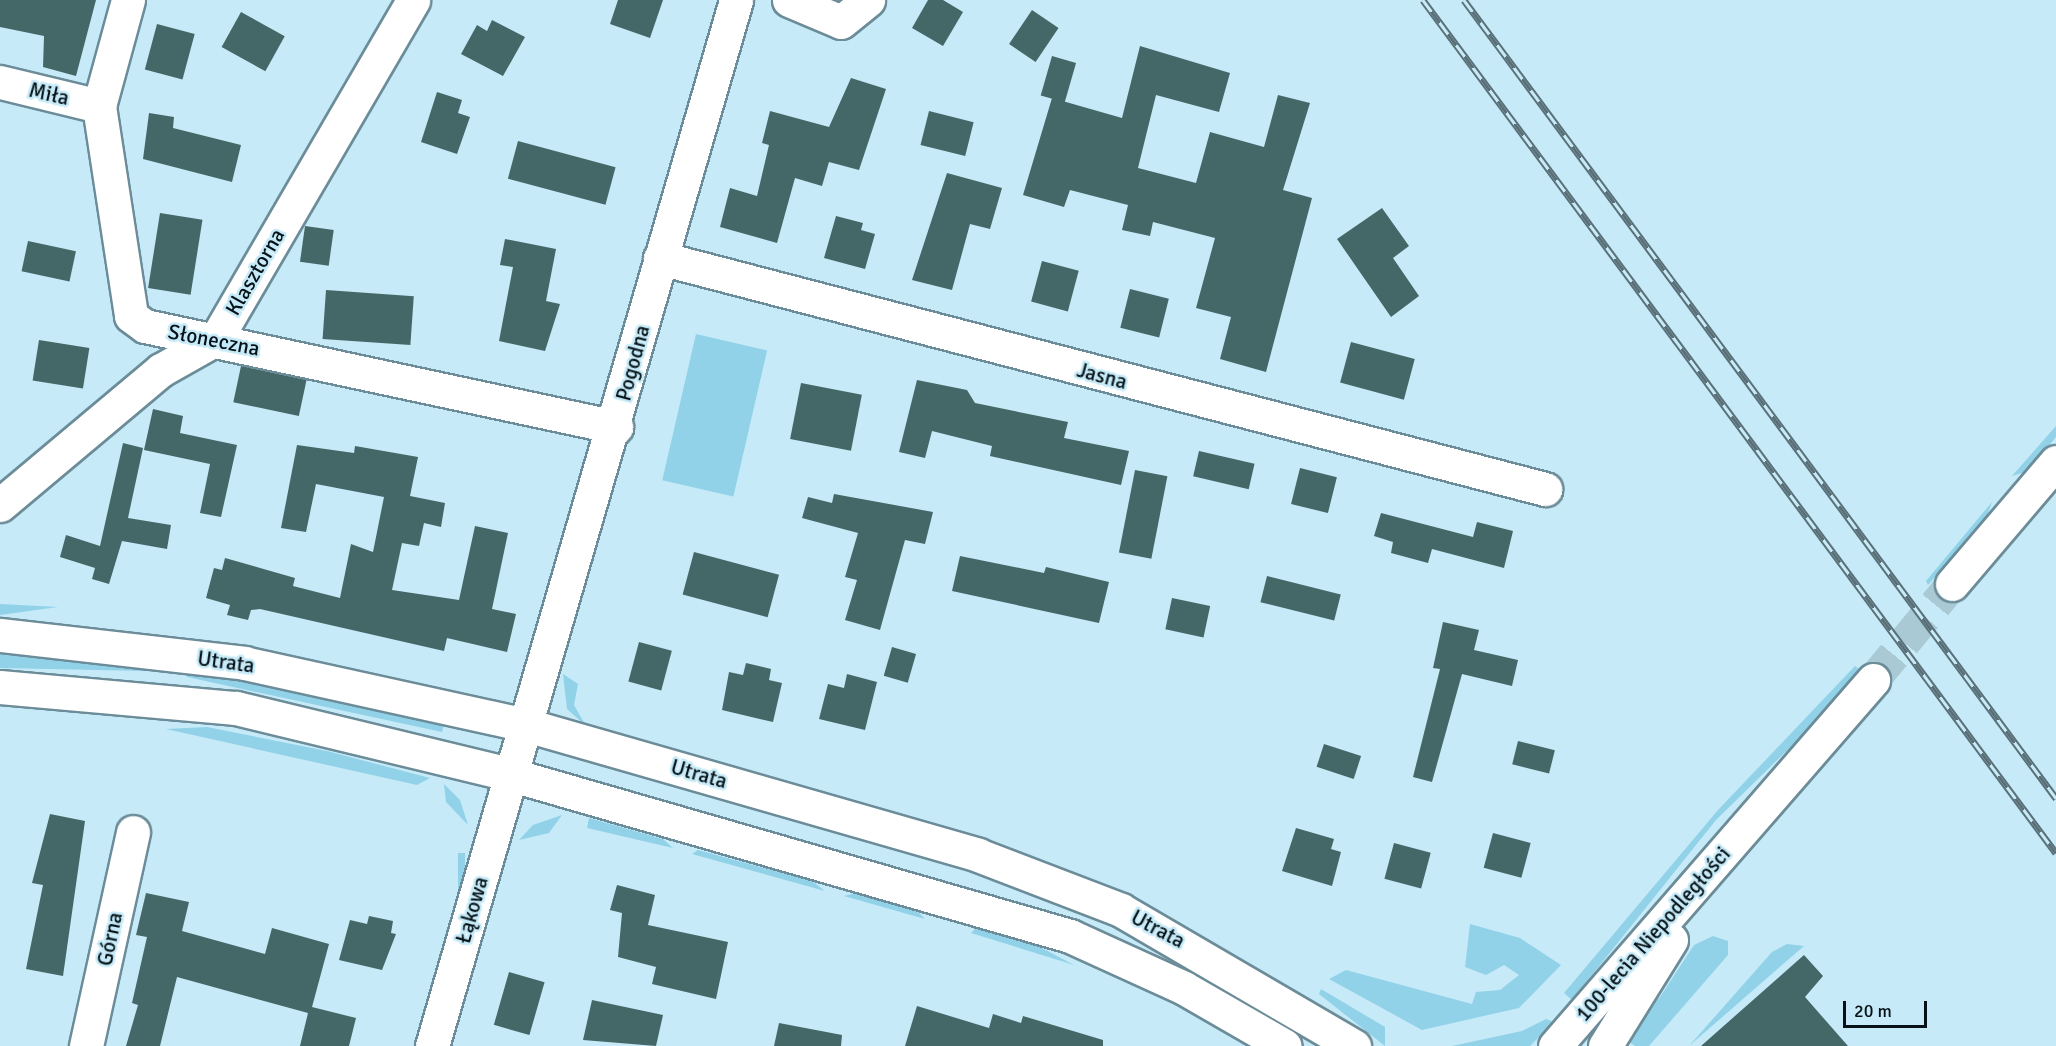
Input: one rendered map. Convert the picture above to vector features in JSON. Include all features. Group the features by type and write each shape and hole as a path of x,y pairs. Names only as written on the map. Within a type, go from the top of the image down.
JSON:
{"street":[{"name":"Słoneczna","path":"128,0 99,105 131,316 145,326 216,339 616,427"},
{"name":"Klasztorna","path":"0,505 161,370 216,339 413,0"},
{"name":"Pogodna","path":"512,775 616,427 660,258 736,0"},
{"path":"789,0 841,22 868,0"},
{"name":"Miła","path":"0,82 99,105"},
{"name":"Jasna","path":"660,258 1545,489"},
{"path":"1952,584 2056,462"},
{"name":"Utrata","path":"0,635 244,663 526,725 1032,873 1175,938 1354,1046"},
{"name":"100-lecia Niepodległości","path":"1555,1046 1873,680"},
{"name":"Utrata","path":"0,687 236,708 512,775 1070,936 1184,988 1285,1046"},
{"name":"Łąkowa","path":"432,1046 512,775"},
{"name":"100-lecia Niepodległości","path":"1605,1046 1752,822"},
{"name":"Górna","path":"86,1046 133,832"}],"shaded area":[{"path":"696,334 767,350 733,497 662,480"},
{"path":"2056,426 2056,437 2028,471 2012,476"},
{"path":"1992,502 1986,519 1928,585 1926,581"},
{"path":"0,604 58,607 0,615"},
{"path":"0,648 149,666 145,671 0,668"},
{"path":"1855,666 1859,669 1810,728 1716,820 1572,1000 1564,993 1718,810"},
{"path":"188,668 396,711 444,724 442,732 187,677"},
{"path":"563,674 578,684 574,705 586,726 567,709"},
{"path":"207,727 327,751 430,778 417,785 166,729"},
{"path":"444,784 460,800 468,825 446,802"},
{"path":"562,815 549,833 519,840 533,825"},
{"path":"589,818 663,839 673,848 587,828"},
{"path":"698,850 812,881 825,891 692,854"},
{"path":"458,853 465,853 465,939 458,939"},
{"path":"857,893 917,911 925,919 844,896"},
{"path":"1470,924 1520,938 1561,965 1519,1008 1422,1030 1329,979 1346,970 1472,1004 1476,992 1500,990 1519,975 1504,965 1486,975 1465,967"},
{"path":"976,928 1040,947 1074,965 971,933"},
{"path":"1713,936 1728,941 1728,955 1649,1046 1635,1046 1623,1038 1660,997 1694,945"},
{"path":"1787,944 1804,946 1689,1046 1772,952"},
{"path":"1321,989 1385,1027 1385,1046 1319,994"},
{"path":"1546,1019 1554,1022 1530,1046 1452,1046 1522,1031"}],"building":[{"path":"0,0 96,0 76,76 43,67 44,36 0,27"},
{"path":"618,0 663,0 650,38 610,24"},
{"path":"928,0 943,0 963,12 943,46 912,28"},
{"path":"1032,10 1059,28 1036,62 1009,44"},
{"path":"241,12 285,36 265,71 222,47"},
{"path":"492,20 525,37 503,76 461,54 477,25 487,31"},
{"path":"157,24 195,34 183,79 145,69"},
{"path":"1140,46 1230,73 1219,112 1156,95 1138,168 1196,183 1210,132 1264,147 1278,95 1310,103 1283,190 1312,198 1266,372 1220,359 1231,317 1196,308 1215,238 1153,222 1150,236 1122,230 1128,205 1070,190 1064,207 1023,195 1052,98 1122,118"},
{"path":"1052,56 1076,63 1065,102 1041,95"},
{"path":"851,78 886,89 859,170 829,162 822,186 795,178 777,243 720,227 730,188 757,196 769,145 762,143 770,111 829,127"},
{"path":"437,92 462,100 458,113 470,117 457,154 421,142"},
{"path":"929,111 974,122 965,156 921,145"},
{"path":"149,113 174,117 173,128 241,145 232,182 143,159"},
{"path":"518,141 616,167 605,205 508,179"},
{"path":"947,173 1002,188 990,229 970,224 952,290 912,280"},
{"path":"1382,208 1409,246 1393,258 1419,296 1391,317 1337,239"},
{"path":"160,213 202,220 191,295 148,288"},
{"path":"836,216 863,223 861,230 875,234 865,269 824,258"},
{"path":"305,226 334,230 329,266 300,262"},
{"path":"505,239 556,249 546,301 560,304 545,351 499,341 513,267 500,265"},
{"path":"28,241 76,251 69,282 22,271"},
{"path":"1042,261 1079,271 1068,311 1031,302"},
{"path":"1130,289 1169,299 1159,337 1120,328"},
{"path":"326,290 414,296 410,345 323,339"},
{"path":"39,340 89,348 83,388 33,380"},
{"path":"1351,342 1415,359 1404,400 1340,383"},
{"path":"241,366 307,380 299,416 233,402"},
{"path":"917,380 967,390 975,403 1068,422 1064,438 1129,451 1121,485 990,456 992,446 932,431 925,458 899,452"},
{"path":"801,383 862,395 851,451 790,439"},
{"path":"153,409 183,416 180,433 237,445 221,517 200,513 210,464 144,450"},
{"path":"123,443 143,448 128,518 171,525 167,549 122,541 109,584 92,579 95,568 60,557 66,535 100,546"},
{"path":"297,445 354,453 355,446 418,457 410,496 445,503 441,527 424,523 419,546 402,543 392,590 459,600 475,526 508,533 492,609 516,614 507,652 447,638 444,651 260,609 251,610 248,620 227,615 230,605 206,598 214,568 222,570 225,558 295,578 293,586 340,598 351,544 373,552 384,497 316,484 306,532 281,528"},
{"path":"1199,451 1255,464 1249,489 1193,476"},
{"path":"1300,468 1337,477 1328,513 1291,504"},
{"path":"1135,470 1167,476 1151,559 1119,552"},
{"path":"834,494 933,512 925,544 905,540 880,630 845,620 857,580 845,577 858,533 802,518 808,497 832,503"},
{"path":"1381,513 1473,537 1477,522 1513,531 1504,568 1432,549 1428,563 1391,553 1393,542 1374,536"},
{"path":"694,552 779,575 768,617 683,595"},
{"path":"960,556 1044,573 1046,567 1109,582 1099,623 952,591"},
{"path":"1267,576 1341,594 1334,621 1260,602"},
{"path":"1172,598 1210,606 1203,637 1165,629"},
{"path":"1443,622 1479,630 1474,650 1518,660 1512,686 1462,674 1432,782 1413,777 1440,669 1433,668"},
{"path":"639,642 672,651 661,690 628,682"},
{"path":"892,647 916,654 908,683 884,676"},
{"path":"746,663 771,669 769,680 782,683 773,722 722,710 729,672 743,675"},
{"path":"847,674 877,682 865,730 819,719 828,684 844,688"},
{"path":"1518,741 1555,750 1549,773 1512,764"},
{"path":"1324,744 1361,756 1354,779 1317,767"},
{"path":"50,814 85,821 63,976 26,969 43,885 32,883"},
{"path":"1296,828 1334,839 1331,849 1341,852 1332,886 1282,871"},
{"path":"1493,833 1531,843 1521,878 1484,868"},
{"path":"1394,843 1431,853 1421,889 1384,879"},
{"path":"617,885 655,895 648,925 728,942 716,999 652,984 656,967 618,957 622,913 610,910"},
{"path":"146,893 189,902 182,931 265,954 272,928 329,944 312,1007 356,1018 349,1046 300,1046 308,1013 177,977 160,1046 126,1046 138,1005 132,1003 147,937 136,935"},
{"path":"369,916 393,921 391,933 396,934 382,970 339,960 350,920 367,924"},
{"path":"1804,955 1823,976 1805,997 1848,1046 1701,1046"},
{"path":"509,972 545,982 529,1035 494,1025"},
{"path":"592,1000 663,1015 656,1046 583,1040"},
{"path":"917,1006 989,1028 993,1014 1021,1023 1023,1016 1103,1040 1103,1046 905,1046"},
{"path":"779,1023 842,1035 841,1046 774,1046"}],"tunnel":[{"path":"1873,680 1952,584"}],"railway":[{"path":"1423,0 2056,853"},
{"path":"1464,0 2056,798"}]}
